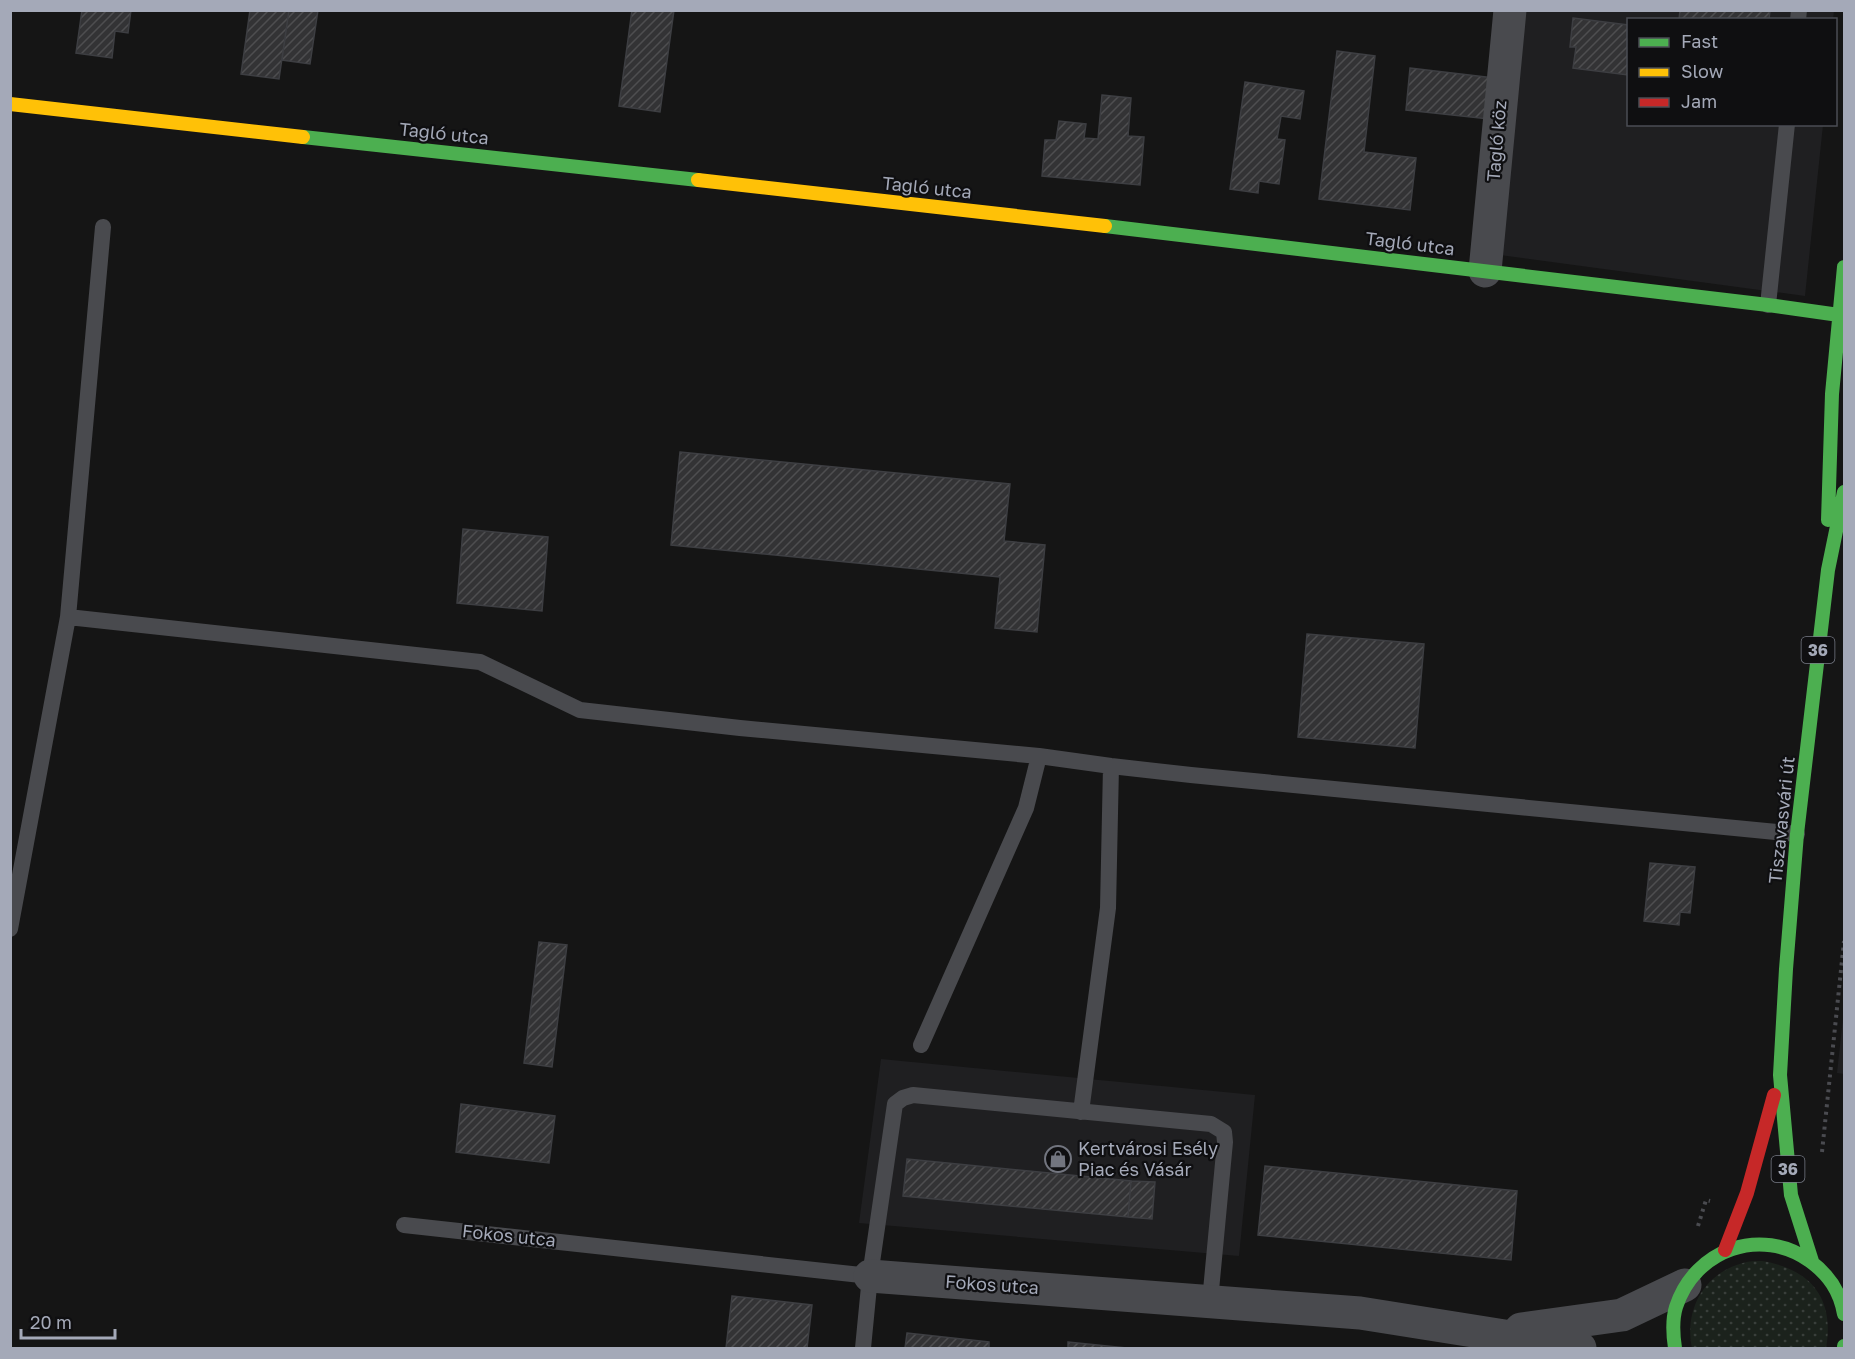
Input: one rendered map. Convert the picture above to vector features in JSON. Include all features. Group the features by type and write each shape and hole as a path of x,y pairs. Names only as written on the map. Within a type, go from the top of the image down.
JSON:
{"street":[{"name":"Tagló köz","path":"1485,271 1510,10"},
{"name":"Tagló utca","path":"10,104 957,209 1839,315"},
{"name":"Tiszavasvári út","path":"1780,1075 1797,834 1827,570 1828,471 1839,315 1845,267"},
{"name":"Tiszavasvári út","path":"1827,570 1845,492"},
{"name":"36","path":"1725,1250 1749,1191 1780,1075"},
{"name":"36","path":"1780,1075 1791,1195 1812,1261"},
{"name":"36","path":"1675,1348 1673,1330 1676,1307 1685,1285 1703,1265 1725,1250 1743,1245 1770,1244 1796,1251 1812,1261 1828,1276 1839,1295 1845,1314"},
{"name":"Fokos utca","path":"870,1276 1360,1312 1492,1333 1568,1341 1685,1285"}],"lane":[{"path":"1768,305 1787,126"},
{"path":"10,929 68,617 103,226"},
{"path":"68,617 480,662 580,710 740,728 1039,756 1111,766 1797,834"},
{"path":"921,1045 1026,808 1039,756"},
{"path":"1081,1112 1108,908 1111,766"},
{"path":"863,1348 870,1276 895,1104 913,1095 1211,1124 1224,1132 1225,1142 1210,1301"},
{"name":"Fokos utca","path":"404,1225 870,1276"}],"path":[{"path":"1821,1160 1845,941"}],"shaded area":[{"path":"1522,11 1834,11 1833,18 1627,18 1627,126 1823,126 1805,296 1500,255"},
{"path":"1844,1009 1844,1074 1837,1073"},
{"name":"Kertvárosi Esély Piac és Vásár","path":"881,1059 1255,1095 1239,1256 859,1223"},
{"path":"1762,1261 1794,1271 1816,1289 1827,1315 1826,1348 1692,1348 1690,1334 1694,1307 1708,1284 1729,1268 1745,1262"}],"building":[{"path":"82,10 131,10 128,33 115,31 112,58 76,53"},
{"path":"250,10 289,10 279,79 241,74"},
{"path":"289,10 318,10 310,64 282,60"},
{"path":"632,10 674,10 660,112 619,106"},
{"path":"1680,10 1770,10 1769,18 1679,18"},
{"path":"1573,18 1627,25 1627,75 1573,68 1576,47 1570,47"},
{"path":"1337,51 1375,56 1364,152 1416,158 1410,210 1319,199"},
{"path":"1410,68 1494,78 1489,119 1406,110"},
{"path":"1245,82 1304,91 1300,119 1281,116 1277,139 1285,140 1279,184 1259,181 1258,193 1230,189"},
{"path":"1102,95 1131,98 1128,136 1144,137 1140,185 1042,176 1045,140 1056,140 1059,121 1086,124 1084,138 1098,139"},
{"path":"680,452 1010,484 1004,541 1045,545 1037,632 995,628 1000,577 671,545"},
{"path":"463,529 548,537 542,611 457,603"},
{"path":"1307,634 1424,644 1415,748 1298,737"},
{"path":"1650,863 1695,867 1690,913 1680,912 1679,925 1644,921"},
{"path":"539,942 567,945 552,1067 524,1063"},
{"path":"461,1104 555,1116 549,1163 456,1152"},
{"path":"907,1159 1131,1181 1128,1217 903,1196"},
{"path":"1265,1166 1517,1191 1511,1260 1258,1235"},
{"path":"1131,1181 1155,1182 1152,1219 1128,1217"},
{"path":"732,1296 812,1305 807,1348 726,1348"},
{"path":"907,1333 989,1342 989,1348 905,1348"},
{"path":"1068,1342 1127,1348 1068,1348"}],"traffic: fast":[{"path":"303,137 698,180"},
{"path":"1105,226 1839,315"},
{"path":"1828,520 1832,394 1844,267"},
{"path":"1812,1261 1791,1195 1780,1075 1797,834 1828,570 1844,492"},
{"path":"1675,1348 1673,1327 1675,1312 1685,1287 1698,1270 1714,1258 1732,1249 1751,1245 1771,1245 1791,1251 1810,1261 1833,1284 1844,1314"}],"traffic: slow":[{"path":"10,104 303,137"},
{"path":"698,180 1105,226"}],"traffic: jam":[{"path":"1725,1250 1747,1193 1774,1095"}],"place":[{"name":"Kertvárosi Esély Piac és Vásár","path":"1058,1159"}]}
